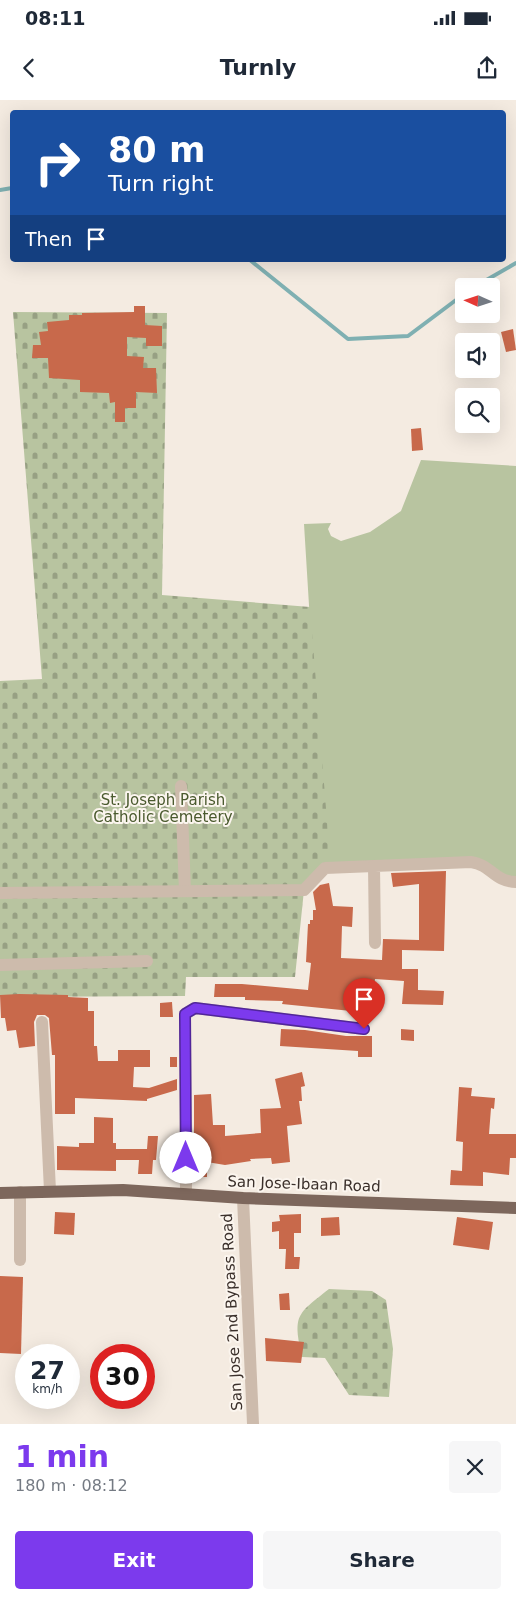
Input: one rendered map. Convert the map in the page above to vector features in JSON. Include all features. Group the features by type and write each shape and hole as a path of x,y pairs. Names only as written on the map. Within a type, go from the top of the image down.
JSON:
{"main road":[{"name":"San Jose-Ibaan Road","path":"0,1192 123,1190 243,1198 516,1208"}],"street":[{"path":"181,786 185,891"},
{"path":"0,893 304,890 325,868 471,862 486,867 500,880 516,882"},
{"path":"374,866 375,943"},
{"path":"0,966 147,961"},
{"path":"186,1194 185,1014 188,1011 195,1008 364,1029"},
{"path":"42,1022 50,1191"},
{"path":"20,1192 20,1260"},
{"name":"San Jose 2nd Bypass Road","path":"243,1198 253,1424"}],"green space":[{"name":"St. Joseph Parish Catholic Cemetery","path":"13,312 167,313 162,595 310,607 330,859 304,890 295,977 186,977 185,996 0,997 0,681 42,679"},
{"path":"421,460 516,466 516,878 503,878 484,862 325,865 304,524 331,523 328,529 331,536 341,541 370,532 401,511"},
{"path":"329,1289 372,1291 386,1300 393,1349 389,1397 349,1395 325,1358 302,1357 298,1332 300,1317 310,1305"}],"building":[{"path":"134,306 145,306 145,325 162,326 162,346 146,346 146,338 127,337 127,356 144,357 143,368 156,368 157,393 136,392 136,408 125,408 125,422 115,422 115,402 110,403 109,393 80,392 80,380 49,378 48,358 32,358 33,345 41,345 39,332 48,331 47,322 69,320 69,315 82,315 82,313 134,312"},
{"path":"513,329 516,350 506,352 501,332"},
{"path":"421,428 423,450 412,451 411,429"},
{"path":"446,871 444,951 402,950 402,969 418,969 418,990 444,991 443,1005 402,1004 404,981 375,979 371,1013 282,1004 283,1001 245,1000 245,997 214,997 215,984 242,984 308,990 311,963 306,962 308,924 310,924 310,920 313,920 313,910 316,910 313,892 320,885 329,883 333,906 353,907 352,927 342,926 341,958 382,960 383,939 419,940 419,884 393,887 391,873"},
{"path":"0,995 68,995 68,997 88,998 88,1011 94,1011 94,1046 97,1046 98,1061 118,1061 118,1050 150,1050 150,1067 134,1067 133,1087 149,1088 177,1079 177,1090 147,1099 147,1101 75,1098 75,1114 55,1114 55,1055 52,1055 49,1018 45,1015 37,1015 34,1022 35,1046 19,1048 16,1030 7,1031 5,1018 1,1018"},
{"path":"172,1002 173,1017 160,1017 160,1003"},
{"path":"281,1029 305,1030 346,1036 372,1036 372,1057 358,1057 358,1051 280,1046"},
{"path":"401,1029 414,1030 414,1041 401,1040"},
{"path":"170,1057 177,1057 177,1067 170,1067"},
{"path":"302,1072 305,1086 301,1087 302,1101 299,1101 302,1124 287,1126 290,1162 272,1164 271,1158 250,1159 251,1161 225,1165 207,1162 207,1177 194,1177 194,1095 211,1094 213,1125 225,1125 225,1136 261,1133 260,1109 281,1108 275,1079"},
{"path":"459,1087 472,1088 471,1096 495,1098 494,1109 491,1108 489,1134 516,1134 516,1158 510,1158 509,1175 483,1172 483,1186 450,1185 451,1170 462,1171 463,1142 456,1141"},
{"path":"94,1117 113,1118 113,1143 116,1143 116,1149 147,1149 148,1136 158,1136 156,1160 153,1160 152,1174 138,1174 139,1160 116,1160 116,1171 57,1170 57,1146 79,1147 79,1143 94,1143"},
{"path":"55,1212 75,1213 74,1235 54,1234"},
{"path":"301,1214 301,1233 294,1233 294,1257 300,1257 299,1269 285,1269 286,1249 279,1249 279,1231 272,1232 272,1222 280,1221 279,1215"},
{"path":"339,1217 340,1235 321,1236 321,1218"},
{"path":"457,1217 493,1222 489,1250 453,1245"},
{"path":"0,1276 23,1277 21,1344 15,1344 15,1354 0,1353"},
{"path":"289,1293 290,1310 280,1310 279,1294"},
{"path":"265,1338 304,1342 301,1363 266,1361"}],"waterway":[{"path":"0,190 10,188"},
{"path":"252,262 348,339 408,336 455,301"},
{"path":"490,278 516,263"}],"route":[{"path":"186,1158 185,1014 190,1009 195,1008 364,1029"}]}
